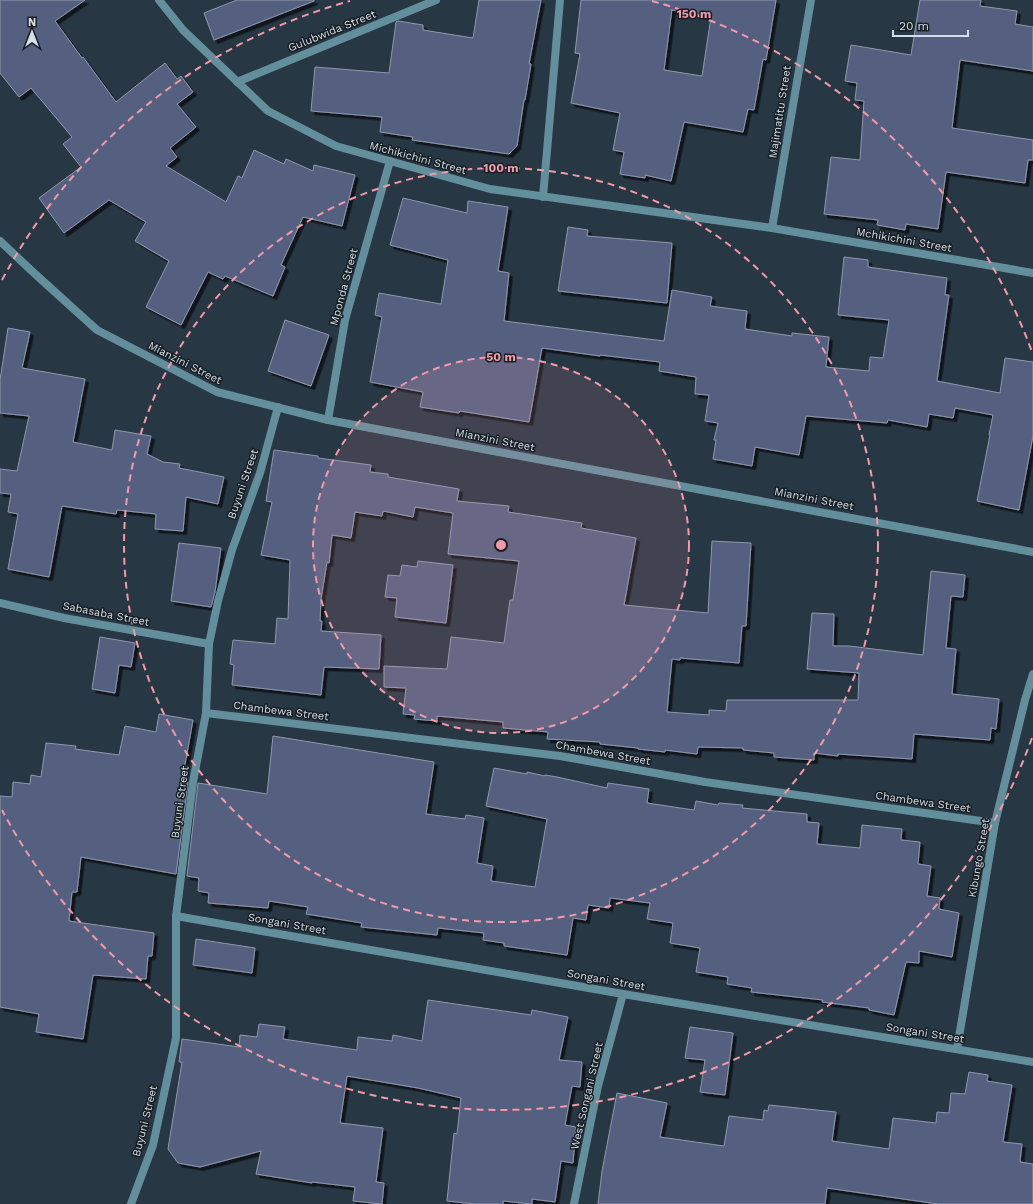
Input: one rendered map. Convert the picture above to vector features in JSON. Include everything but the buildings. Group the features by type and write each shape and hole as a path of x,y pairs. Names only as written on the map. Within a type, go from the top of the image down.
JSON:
{"street":[{"name":"Michikichini Street","path":"159,0 183,30 268,111 336,146 490,189 772,228"},
{"name":"Gulubwida Street","path":"237,82 436,0"},
{"path":"543,197 560,0"},
{"name":"Majimatitu Street","path":"772,228 811,0"},
{"name":"Mponda Street","path":"328,420 345,320 390,161"},
{"name":"Mchikichini Street","path":"772,228 1033,272"},
{"name":"Mianzini Street","path":"0,241 97,330 216,392 328,420 1033,552"},
{"name":"Buyuni Street","path":"131,1204 153,1145 176,1038 176,916 193,782 206,712 209,644 218,601 232,550 260,473 278,407"},
{"name":"Sabasaba Street","path":"0,603 64,618 209,644"},
{"name":"Kibungo Street","path":"957,1049 995,823 1025,700 1033,674"},
{"name":"Chambewa Street","path":"206,712 560,756 705,782 995,823"},
{"name":"Songani Street","path":"176,916 623,994 1033,1062"},
{"name":"West Songani Street","path":"574,1204 598,1086 623,994"}]}
